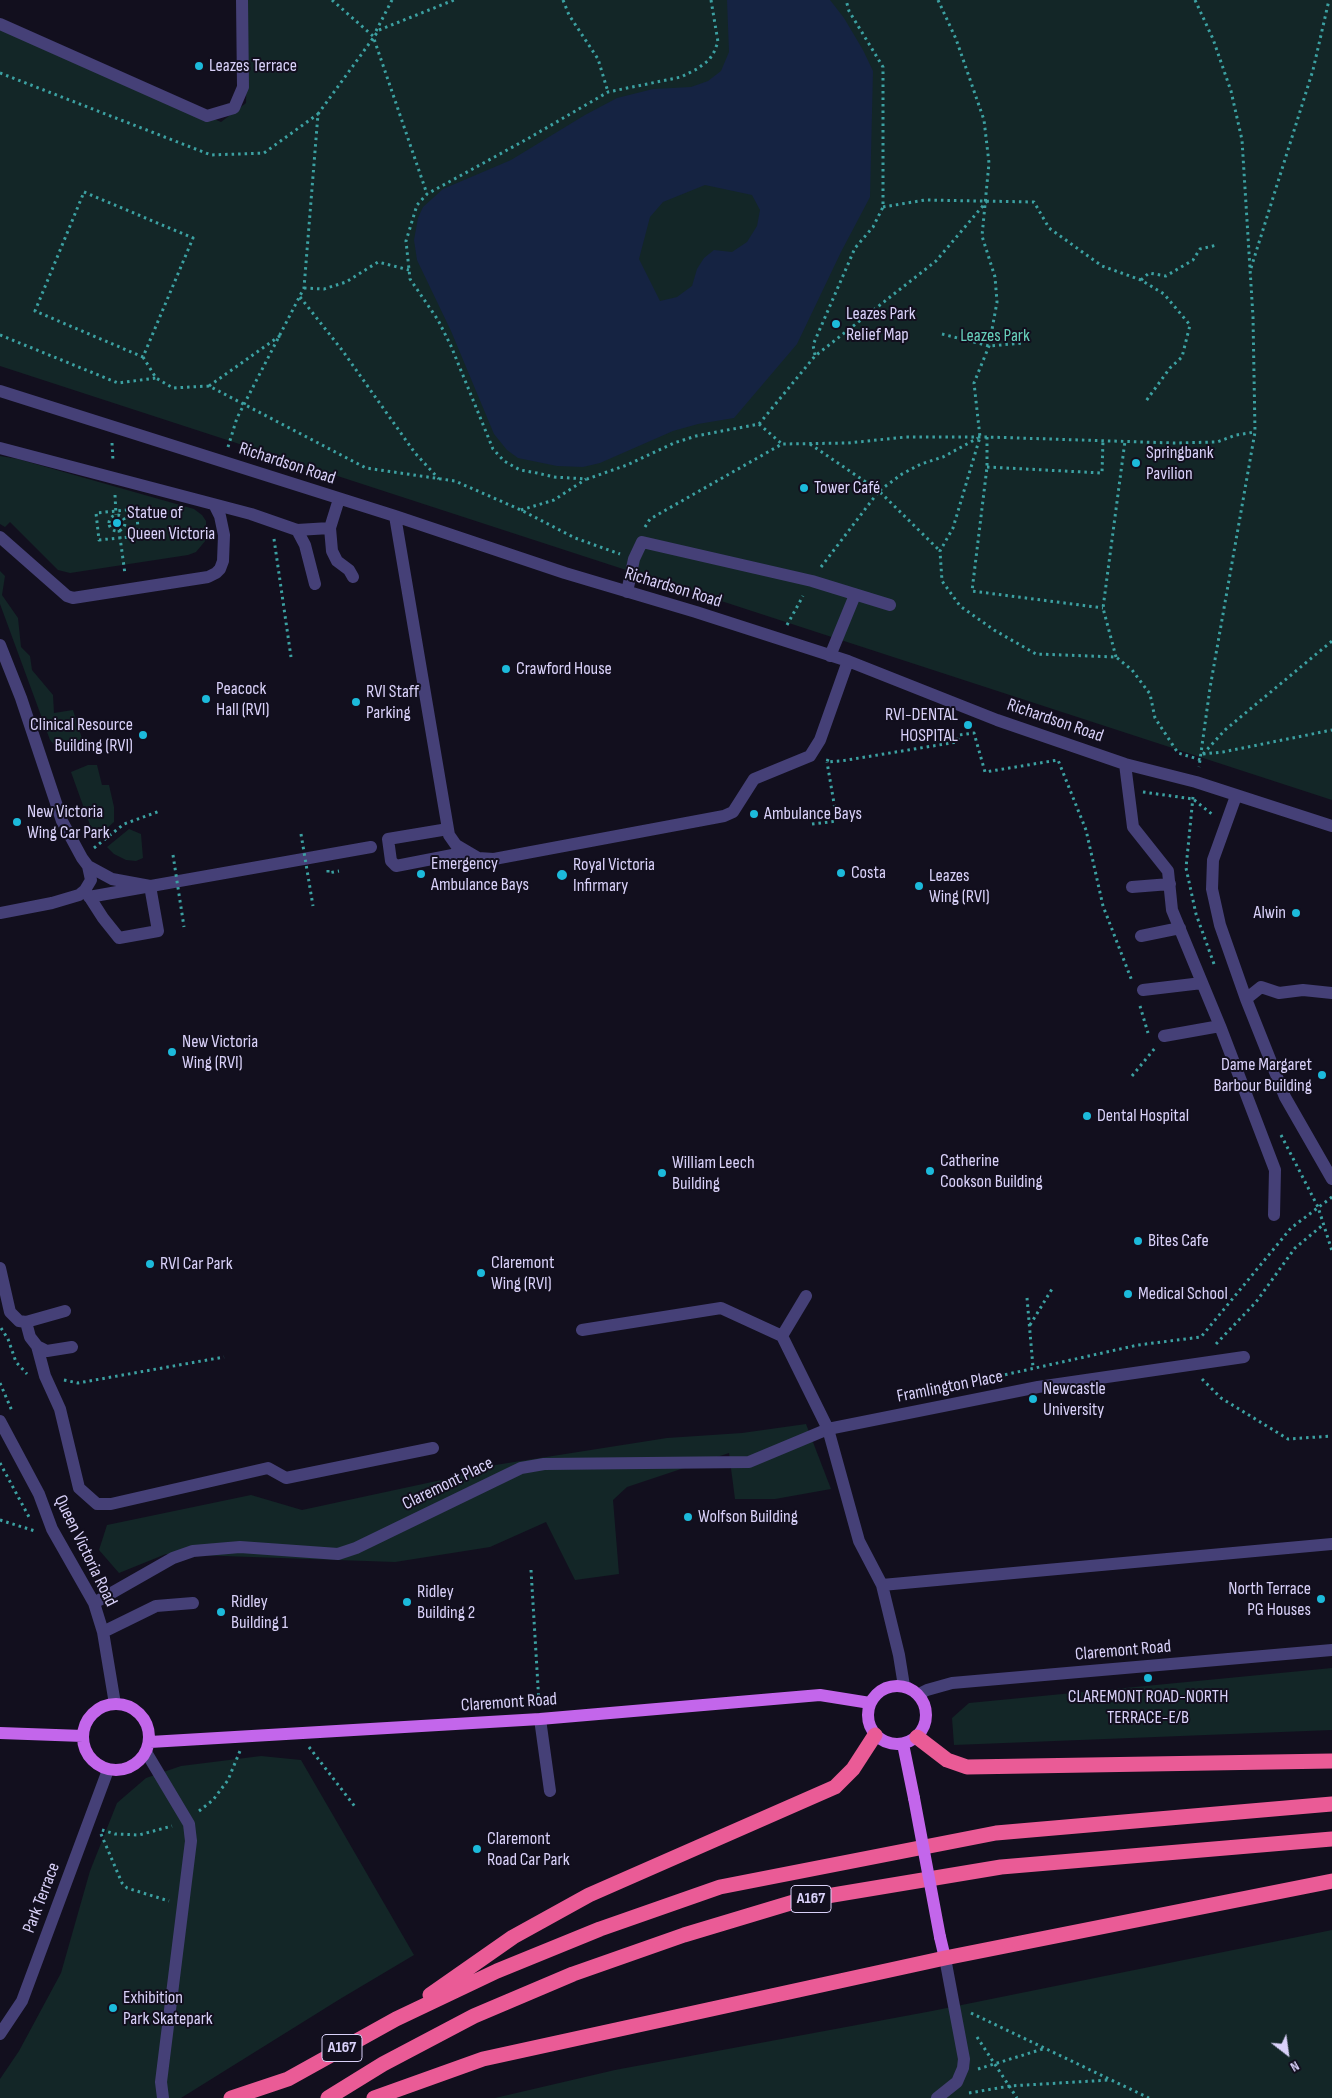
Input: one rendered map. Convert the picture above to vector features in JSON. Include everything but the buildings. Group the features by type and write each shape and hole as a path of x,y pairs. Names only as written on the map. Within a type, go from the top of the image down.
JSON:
{"highway":[{"path":"396,2018 513,1937 589,1895 835,1787 853,1770 875,1735"},
{"path":"917,1736 947,1760 967,1767 1332,1761"},
{"name":"A167","path":"288,2078 396,2018 496,1971 600,1929 720,1887 996,1833 1332,1804"},
{"name":"A167","path":"328,2098 383,2064 474,2016 564,1978 684,1934 797,1901 1001,1867 1332,1839"},
{"path":"374,2098 483,2059 945,1958 1332,1881"},
{"path":"230,2098 288,2078"},
{"path":"258,2098 288,2078"}],"main road":[{"path":"893,1685 904,1686 919,1694 926,1711 926,1721 917,1736 903,1744 893,1744 875,1735 868,1720 870,1703 875,1695 884,1689 893,1685"},
{"name":"Claremont Road","path":"148,1747 297,1733 540,1719 820,1695 870,1703"},
{"path":"116,1704 128,1705 141,1714 148,1726 148,1747 138,1763 124,1770 108,1770 91,1759 85,1749 83,1736 84,1728 91,1716 102,1707 116,1704"},
{"path":"0,1733 83,1736"},
{"path":"903,1744 945,1958"}],"street":[{"path":"0,24 207,116 234,108 244,87 242,0"},
{"name":"Richardson Road","path":"0,392 395,516 565,574 848,661 997,720 1125,764 1196,782 1332,826"},
{"path":"0,448 276,522 297,530 330,528"},
{"path":"339,499 330,528 334,557 349,570 353,577"},
{"path":"0,537 67,596 72,598 208,577 216,573 223,561 224,534 220,516 215,506"},
{"path":"395,516 449,835 456,845 478,858 494,859 724,816 733,812 754,779 810,756 820,740 848,661"},
{"path":"297,530 305,545 315,584"},
{"path":"627,592 634,559 642,542 812,581 890,605"},
{"path":"830,656 855,595"},
{"path":"0,645 62,821 71,840 88,866 91,880 87,893 119,938 158,931 150,886"},
{"path":"1125,764 1133,827 1168,871 1172,910 1220,1026 1275,1170 1274,1215"},
{"path":"1236,796 1213,860 1212,889 1220,925 1246,999 1285,1097 1332,1179"},
{"path":"448,829 388,839 391,861 396,866 468,852"},
{"path":"0,913 70,899 87,893 150,886 370,847"},
{"path":"88,866 112,879 150,886"},
{"path":"1132,887 1170,884"},
{"path":"1141,936 1180,928"},
{"path":"1138,992 1202,983"},
{"path":"1246,999 1261,987 1279,993 1303,990 1332,992"},
{"path":"1158,1039 1220,1026"},
{"path":"0,1268 10,1312 19,1321 26,1322 65,1311"},
{"path":"782,1336 806,1296"},
{"path":"582,1330 720,1308 782,1336 828,1429 859,1541 882,1585 899,1655 904,1686"},
{"path":"26,1322 30,1337 37,1346 45,1376 60,1409 80,1488 98,1504 110,1504 268,1468 286,1478 433,1448"},
{"path":"37,1346 46,1351 72,1347"},
{"name":"Framlington Place","path":"828,1429 1038,1387 1244,1357"},
{"name":"Queen Victoria Road","path":"0,1420 39,1494 52,1529 94,1603 103,1632 116,1704"},
{"name":"Claremont Place","path":"94,1603 173,1558 193,1551 240,1547 338,1554 356,1548 521,1468 544,1464 749,1462 828,1429"},
{"path":"882,1585 1332,1544"},
{"path":"103,1632 156,1606 193,1603"},
{"name":"Claremont Road","path":"919,1694 952,1683 1332,1650"},
{"path":"540,1719 550,1792"},
{"path":"148,1747 189,1824 191,1841 162,2082 163,2098"},
{"name":"Park Terrace","path":"0,2034 22,2001 108,1770"},
{"path":"937,2098 951,2089 961,2076 964,2058 945,1958"}],"path":[{"path":"332,0 373,36 427,194"},
{"path":"0,73 211,155 264,153 318,114 373,36 392,0"},
{"path":"373,36 379,30 454,0"},
{"path":"563,0 569,15 598,59 608,92"},
{"path":"587,479 554,477 520,470 504,460 494,449 451,346 438,320 414,287 409,270 406,241 417,205 427,194 608,92 681,77 709,60 718,42 711,0"},
{"path":"815,356 813,345 855,248 872,227 883,207 882,67 849,11 846,0"},
{"path":"938,0 956,39 984,120 989,163 987,201 982,236 995,277 997,302 989,346 974,383 980,437 953,528 940,551 942,581 960,606 994,630 1036,654 1116,658 1132,670 1150,694 1155,718 1178,752 1201,760"},
{"path":"1195,0 1213,39 1231,91 1242,140 1250,271 1255,432 1210,688 1202,754"},
{"path":"1250,271 1313,70 1329,0"},
{"path":"224,462 237,418 245,406 304,288 318,114"},
{"path":"143,357 193,238 84,192 35,311 143,357 156,378 173,388 209,386 366,468 455,481 522,510 575,538 634,559"},
{"path":"883,207 926,200 1034,202 1049,228 1102,266 1141,280 1164,294 1190,325 1182,357 1170,368 1146,401"},
{"path":"522,510 554,500 587,479 626,465 674,443 696,436 759,424 815,356 936,261 987,201"},
{"path":"1141,280 1149,273 1166,276 1193,260 1200,250 1217,245"},
{"path":"304,288 324,289 346,282 378,262 409,270"},
{"path":"300,297 342,350 415,453 439,479"},
{"path":"209,386 282,334"},
{"path":"942,334 989,346 1023,343"},
{"path":"0,335 118,383 156,378"},
{"path":"759,424 782,444"},
{"path":"642,542 643,531 650,519 782,444 848,443 906,437 987,437 1174,443 1217,442 1236,435 1255,432"},
{"path":"781,640 812,581 826,559 879,491 902,474 921,464 943,457 980,437"},
{"path":"987,437 987,468 972,591 1103,608"},
{"path":"987,468 1102,472 1103,440"},
{"path":"1116,658 1103,608 1125,441"},
{"path":"810,444 879,491 940,551"},
{"path":"115,503 116,515 112,518 110,524 112,529 119,530 123,528 125,522 123,518 116,515"},
{"path":"136,508 139,536 119,538 99,540 96,513 136,508"},
{"path":"276,522 273,530 292,657"},
{"path":"119,530 128,589"},
{"path":"1202,754 1225,730 1332,641"},
{"path":"1202,754 1224,752 1332,730"},
{"path":"827,762 957,742 959,736 974,733 984,772 1058,760 1086,830 1103,906 1138,992 1149,1034"},
{"path":"812,824 837,821 827,762 830,754"},
{"path":"1127,790 1192,799 1226,823"},
{"path":"92,849 124,824 160,811"},
{"path":"301,834 313,906"},
{"path":"174,855 184,927"},
{"path":"1132,1076 1155,1049 1158,1039"},
{"path":"979,1381 1033,1367 1138,1345 1201,1336 1291,1228 1332,1197"},
{"path":"1212,1348 1256,1302 1295,1248 1324,1224"},
{"path":"1030,1325 1052,1289"},
{"path":"1027,1298 1033,1367"},
{"path":"0,1326 8,1339 16,1362 32,1379 56,1372 64,1380 78,1383 224,1357"},
{"path":"1190,1366 1221,1398 1288,1439 1332,1436"},
{"path":"0,1462 36,1531 0,1520"},
{"path":"531,1570 540,1719"},
{"path":"297,1733 356,1808"},
{"path":"99,1830 122,1883 127,1888 184,1905"},
{"path":"955,2006 1047,2048 1148,2098"},
{"path":"972,2030 1017,2098"},
{"path":"961,2076 994,2062 1047,2048"},
{"path":"966,2093 1010,2086 1111,2080"}],"green space":[{"name":"Leazes Park","path":"248,0 1332,0 1332,800 0,366 0,27 221,122 246,103"},
{"path":"0,456 18,459 194,509 206,521 206,540 196,552 188,555 70,573 58,570 10,522 5,527 0,524"},
{"path":"0,571 5,576 2,595 18,618 21,647 30,656 32,670 53,695 54,713 73,710 84,745 67,751 59,750 50,740 0,604"},
{"path":"88,765 97,765 102,785 109,785 114,807 114,822 99,835 90,825 71,772"},
{"path":"129,829 141,834 143,858 136,861 126,860 114,854 107,847"},
{"path":"806,1424 831,1489 775,1499 735,1499 729,1453 627,1487 613,1500 619,1574 575,1580 546,1522 490,1547 395,1562 166,1554 119,1573 99,1550 107,1525 251,1495 302,1510 446,1479 489,1466 667,1438 742,1433"},
{"path":"1332,1668 1332,1730 954,1745 952,1718 969,1703"},
{"path":"261,1756 301,1760 414,1955 181,2098 0,2098 0,2079 19,2051 61,1973 90,1871 117,1803 146,1778 181,1766"},
{"path":"1332,1930 1332,2098 495,2098 615,2070 932,2011"}],"water":[{"path":"727,0 830,0 844,18 873,71 870,197 841,252 797,344 734,418 698,424 673,431 600,463 583,467 557,466 518,458 507,450 494,434 451,331 417,260 414,240 418,218 423,207 443,189 511,160 617,98 653,89 691,87 708,81 721,71 729,52","holes":["705,185 752,195 760,210 757,226 747,242 732,252 714,250 704,258 697,269 692,286 677,297 660,301 639,259 650,217 663,202"]}],"place":[{"name":"Leazes Terrace","path":"199,66"},
{"name":"Leazes Park Relief Map","path":"836,324"},
{"name":"Springbank Pavilion","path":"1136,463"},
{"name":"Tower Café","path":"804,488"},
{"name":"Statue of Queen Victoria","path":"117,523"},
{"name":"Crawford House","path":"506,669"},
{"name":"Peacock Hall (RVI)","path":"206,699"},
{"name":"RVI Staff Parking","path":"356,702"},
{"name":"RVI-DENTAL HOSPITAL","path":"968,725"},
{"name":"Clinical Resource Building (RVI)","path":"143,735"},
{"name":"Ambulance Bays","path":"754,814"},
{"name":"New Victoria Wing Car Park","path":"17,822"},
{"name":"Costa","path":"841,873"},
{"name":"Emergency Ambulance Bays","path":"421,874"},
{"name":"Royal Victoria Infirmary","path":"562,875"},
{"name":"Leazes Wing (RVI)","path":"919,886"},
{"name":"Alwin","path":"1296,913"},
{"name":"New Victoria Wing (RVI)","path":"172,1052"},
{"name":"Dame Margaret Barbour Building","path":"1322,1075"},
{"name":"Dental Hospital","path":"1087,1116"},
{"name":"Catherine Cookson Building","path":"930,1171"},
{"name":"William Leech Building","path":"662,1173"},
{"name":"Bites Cafe","path":"1138,1241"},
{"name":"RVI Car Park","path":"150,1264"},
{"name":"Claremont Wing (RVI)","path":"481,1273"},
{"name":"Medical School","path":"1128,1294"},
{"name":"Newcastle University","path":"1033,1399"},
{"name":"Wolfson Building","path":"688,1517"},
{"name":"North Terrace PG Houses","path":"1321,1599"},
{"name":"Ridley Building 2","path":"407,1602"},
{"name":"Ridley Building 1","path":"221,1612"},
{"name":"CLAREMONT ROAD-NORTH TERRACE-E/B","path":"1148,1678"},
{"name":"Claremont Road Car Park","path":"477,1849"},
{"name":"Exhibition Park Skatepark","path":"113,2008"}]}
